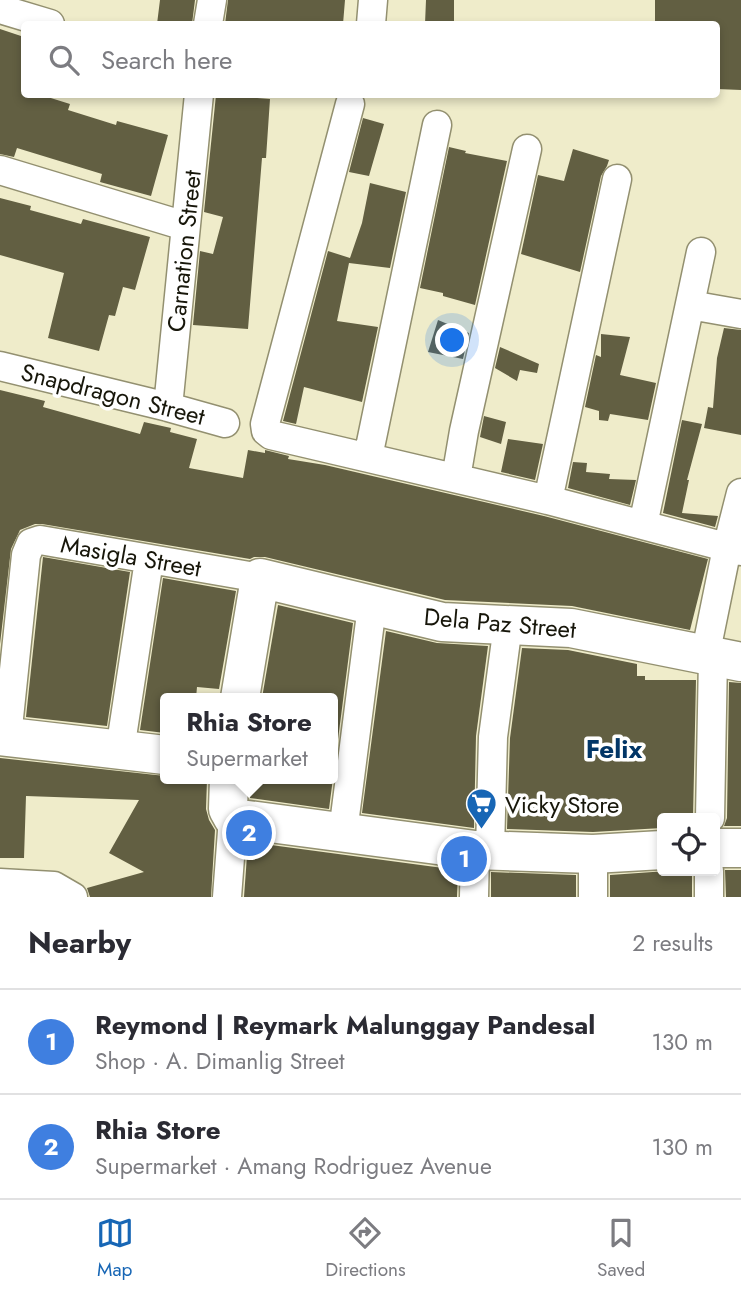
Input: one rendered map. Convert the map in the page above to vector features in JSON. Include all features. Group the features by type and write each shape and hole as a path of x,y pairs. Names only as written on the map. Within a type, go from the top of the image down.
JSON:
{"street":[{"path":"208,21 212,0"},
{"path":"371,21 373,0"},
{"path":"0,9 40,21"},
{"name":"Carnation Street","path":"168,407 200,98"},
{"path":"350,104 265,424 266,430 271,435 548,500 734,550"},
{"path":"368,457 437,125"},
{"path":"456,478 527,149"},
{"path":"0,170 185,226"},
{"path":"548,500 617,179"},
{"path":"643,525 701,252"},
{"path":"690,305 741,314"},
{"name":"Snapdragon Street","path":"0,366 225,423"},
{"path":"710,813 720,658 741,493"},
{"name":"Masigla Street","path":"4,737 26,555 31,543 40,540 260,578"},
{"path":"120,750 149,560"},
{"path":"241,693 260,578"},
{"name":"Dela Paz Street","path":"260,578 442,622 571,628 720,658"},
{"path":"343,832 372,606"},
{"path":"474,897 482,850 508,625"},
{"path":"4,737 160,754"},
{"path":"227,897 233,818 228,809 229,784"},
{"path":"233,818 482,850 593,854 657,850"},
{"path":"720,848 741,848"},
{"path":"593,854 593,897"},
{"path":"709,876 709,897"},
{"path":"0,883 54,886 74,897"}],"building":[{"path":"160,0 195,0 192,21 157,21"},
{"path":"228,0 345,0 343,21 225,21"},
{"path":"426,0 454,0 454,21 425,21"},
{"path":"655,0 741,0 741,90 720,89 720,21 655,21"},
{"path":"0,29 21,36 21,98 51,98 70,104 68,110 116,125 117,121 168,135 151,196 100,182 102,174 17,148 14,157 0,154"},
{"path":"216,98 270,99 266,158 262,158 248,329 193,325 200,251 213,254 223,217 204,212"},
{"path":"363,118 384,124 369,176 349,172"},
{"path":"449,147 507,161 475,305 420,288"},
{"path":"573,149 609,160 601,176 580,272 521,254 538,175 564,181"},
{"path":"370,183 406,192 390,268 349,263 337,321 378,327 362,402 304,387 296,424 283,421 328,251 350,258 362,223"},
{"path":"0,198 31,206 30,210 81,224 83,219 150,237 135,290 123,287 115,316 109,315 99,351 48,338 64,273 0,255"},
{"path":"438,320 469,333 463,359 428,352"},
{"path":"724,328 741,330 741,435 704,428 708,407 713,408 717,358"},
{"path":"601,334 630,337 620,375 656,383 648,420 610,414 608,421 599,420 599,411 585,407 596,355 601,357"},
{"path":"500,347 539,364 537,373 520,370 517,381 495,368"},
{"path":"0,390 45,401 43,407 140,434 144,422 171,428 170,432 197,439 189,468 243,478 248,450 265,453 265,450 289,456 288,459 325,465 544,516 708,559 690,630 572,606 445,600 265,557 250,559 35,524 20,530 11,549 0,644"},
{"path":"484,416 506,422 501,444 480,437"},
{"path":"682,420 702,424 687,480 682,513 718,516 715,527 663,513"},
{"path":"508,439 543,444 535,480 501,472"},
{"path":"573,462 587,463 586,472 610,474 609,479 636,480 630,505 568,488"},
{"path":"43,557 130,572 107,726 26,717"},
{"path":"163,578 236,591 219,689 197,687 196,693 160,693 160,732 140,730"},
{"path":"278,605 353,623 338,739 338,693 263,693"},
{"path":"386,631 437,643 488,646 476,736 474,828 362,813"},
{"path":"522,648 568,650 637,664 637,676 645,676 645,680 696,680 693,813 657,813 657,828 593,832 507,829 510,738"},
{"path":"729,682 741,683 741,826 724,826 727,818"},
{"path":"0,758 160,775 160,784 207,784 206,809 215,830 211,897 90,897 87,888 144,872 109,853 139,800 26,796 24,858 0,858"},
{"path":"251,784 332,784 329,809 250,798"},
{"path":"248,842 458,870 457,897 244,897"},
{"path":"725,870 741,870 741,897 726,897"},
{"path":"491,872 576,875 576,897 491,897"},
{"path":"657,872 657,876 692,876 692,897 610,897 610,875"}],"place":[{"name":"Vicky Store","path":"482,831"},
{"name":"Rhia Store","path":"249,833"},
{"name":"Reymond | Reymark Malunggay Pandesal","path":"464,859"}],"district":[{"name":"Felix","path":"614,749"}]}
